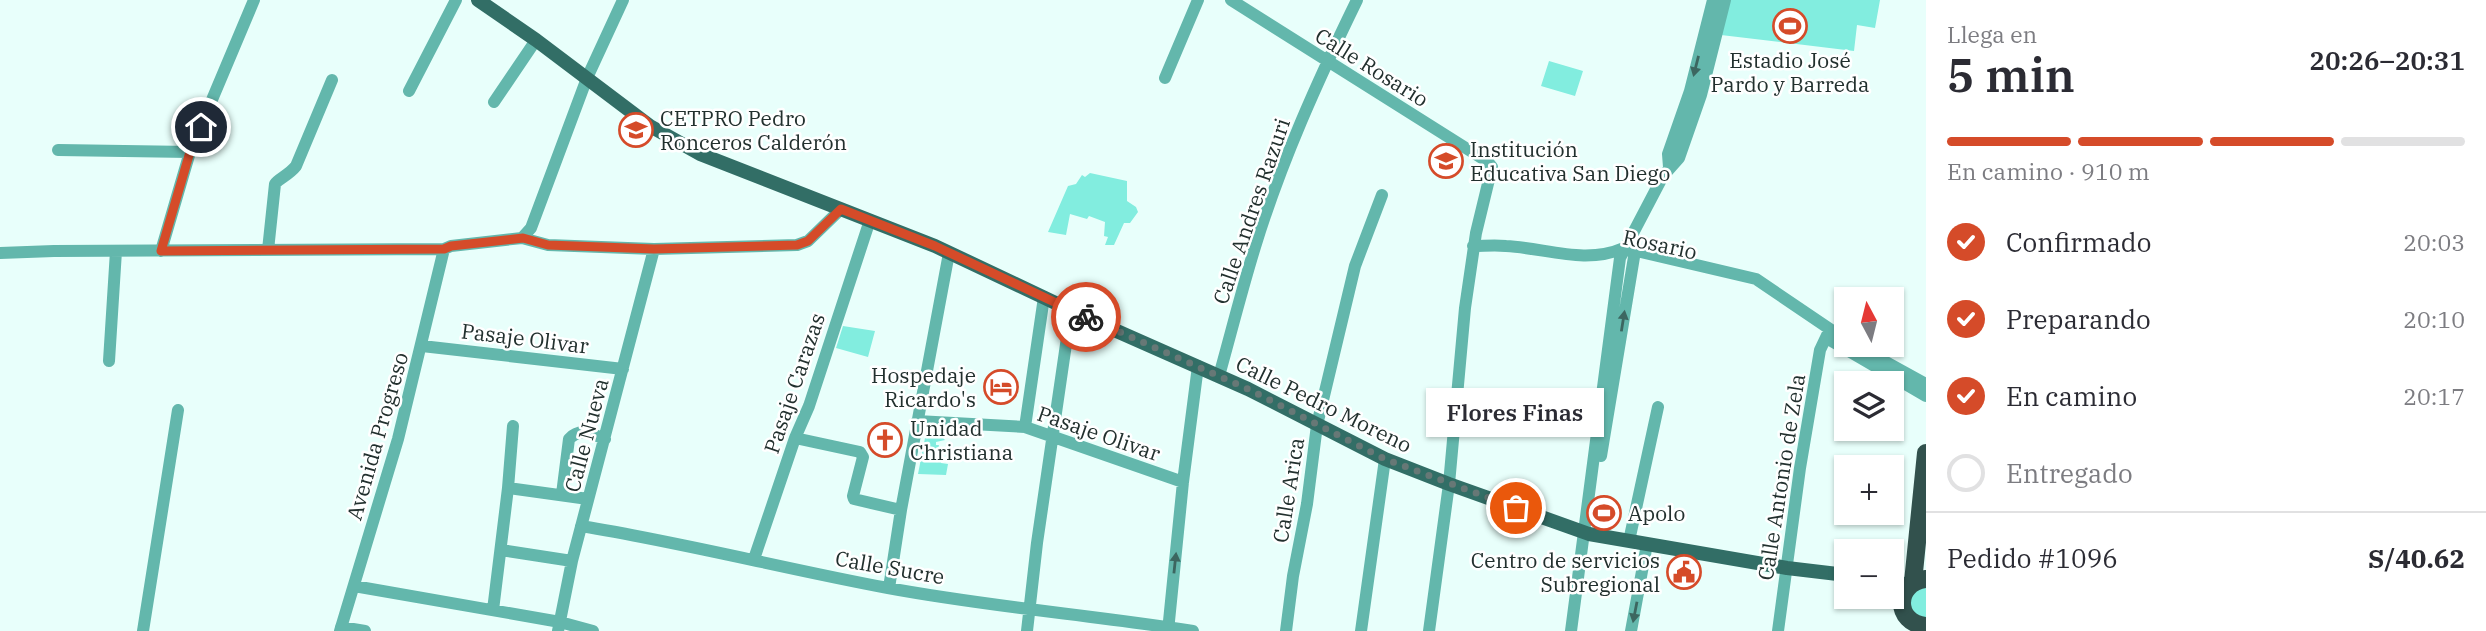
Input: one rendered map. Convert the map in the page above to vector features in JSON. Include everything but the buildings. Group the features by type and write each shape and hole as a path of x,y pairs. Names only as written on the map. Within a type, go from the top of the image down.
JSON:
{"highway":[{"path":"1921,628 1907,618 1903,611 1902,597 1916,582 1926,453"}],"main road":[{"name":"Calle Pedro Moreno","path":"478,0 650,126 700,153 949,253 1309,418 1317,425 1385,459 1586,533 1834,574"}],"street":[{"path":"161,251 190,152 254,0"},
{"path":"410,91 456,0"},
{"path":"523,238 531,229 587,78 623,0"},
{"path":"1165,78 1198,0"},
{"name":"Calle Rosario","path":"1231,0 1488,162 1492,167 1476,233"},
{"name":"Calle Andres Razuri","path":"1219,376 1255,246 1285,160 1357,0"},
{"path":"1669,167 1668,154 1690,91 1713,0"},
{"path":"1571,631 1625,251 1669,167 1679,158 1701,95 1725,0"},
{"path":"494,102 536,40"},
{"path":"268,250 276,181 288,176 296,166 332,80"},
{"path":"58,150 190,152"},
{"name":"Calle Arica","path":"1286,631 1317,425 1355,266 1382,195"},
{"path":"0,253 444,249 523,238 548,245 654,249 797,245 808,241 841,209"},
{"name":"Pasaje Carazas","path":"754,559 809,406 870,220"},
{"path":"1429,631 1449,484 1465,308 1476,233 1507,246"},
{"path":"1473,246 1507,246"},
{"name":"Rosario","path":"1507,246 1583,256 1625,251 1751,287 1926,397"},
{"name":"Avenida Progreso","path":"341,629 398,439 444,249"},
{"name":"Calle Nueva","path":"559,626 572,561 654,249"},
{"path":"109,361 117,251"},
{"path":"889,588 949,253"},
{"path":"1025,427 1044,297"},
{"path":"1027,631 1071,310"},
{"path":"1068,337 1085,317"},
{"name":"Rosario","path":"1827,334 1834,336"},
{"name":"Calle Antonio de Zela","path":"1778,631 1800,467 1827,334"},
{"name":"Pasaje Olivar","path":"422,346 623,369"},
{"path":"1876,357 1926,384"},
{"path":"1168,629 1182,482 1198,366"},
{"path":"1629,541 1658,407"},
{"path":"143,631 178,410"},
{"name":"Pasaje Olivar","path":"918,421 1025,427 1182,482"},
{"path":"494,611 513,426"},
{"path":"562,494 569,439 579,432 585,432 605,439"},
{"path":"796,438 860,452 863,457 854,499 901,510"},
{"path":"1362,631 1385,459"},
{"path":"508,488 588,499"},
{"name":"Calle Sucre","path":"581,526 657,538 889,588 1030,610 1194,631"},
{"path":"1578,631 1586,533"},
{"path":"1631,631 1647,544"},
{"path":"501,550 572,561"},
{"path":"354,586 593,631"},
{"path":"341,629 365,631"}],"green space":[{"name":"Estadio José Pardo y Barreda","path":"1730,0 1880,0 1875,28 1857,25 1854,51 1721,35"},
{"path":"1549,61 1583,71 1575,96 1541,86"},
{"path":"1090,173 1127,181 1127,201 1136,207 1138,212 1130,223 1124,223 1114,245 1105,245 1108,237 1104,236 1105,222 1089,216 1087,219 1070,214 1066,235 1048,232 1068,186 1076,184 1082,175 1085,177"},
{"path":"843,326 875,331 868,357 836,348"},
{"path":"925,438 945,440 936,442 936,445 939,445 937,453 942,455 941,463 948,464 946,475 918,474"},
{"path":"1926,584 1926,621 1913,617 1908,594"}],"way so far":[{"path":"1086,317 1248,389 1385,459 1516,508"}],"place":[{"name":"Estadio José Pardo y Barreda","path":"1790,26"},
{"name":"CETPRO Pedro Ronceros Calderón","path":"636,130"},
{"name":"Institución Educativa San Diego","path":"1446,161"},
{"name":"Hospedaje Ricardo's","path":"1001,387"},
{"name":"Unidad Christiana","path":"885,440"},
{"name":"Flores Finas","path":"1516,508"},
{"name":"Apolo","path":"1604,513"},
{"name":"Centro de servicios Subregional","path":"1684,572"}],"route":[{"path":"201,127 190,152 161,251 444,249 523,238 548,245 654,249 797,245 808,241 841,209 935,246 1086,317"}]}
